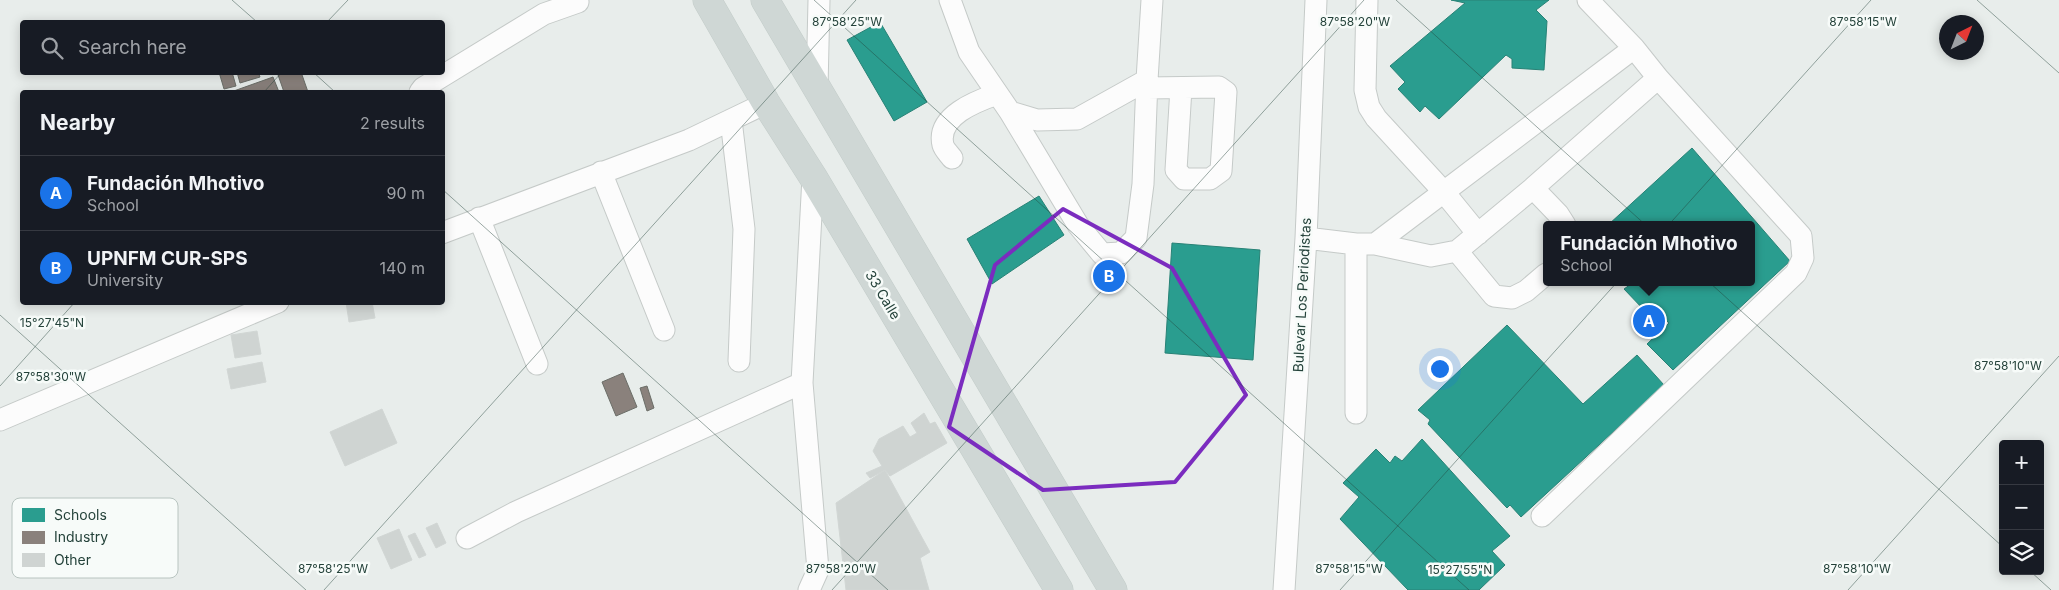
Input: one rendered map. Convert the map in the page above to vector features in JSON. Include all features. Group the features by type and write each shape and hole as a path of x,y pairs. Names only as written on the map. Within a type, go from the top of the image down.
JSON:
{"main road":[{"name":"33 Calle","path":"707,0 766,103 813,177 1059,590"},
{"path":"770,2 817,88 1113,590"}],"street":[{"path":"817,88 819,0"},
{"path":"950,0 969,52 1010,112 1078,225 1102,254 1121,254 1136,238 1143,184 1152,0"},
{"name":"Bulevar Los Periodistas","path":"1284,590 1306,238 1316,0"},
{"path":"1367,0 1365,90 1369,107 1376,118 1443,191 1478,234"},
{"path":"1542,516 1796,273 1802,258 1800,236 1658,78 1634,48 1588,0"},
{"path":"445,74 544,14 578,2"},
{"path":"1365,244 1443,191 1634,48"},
{"path":"422,90 444,75"},
{"path":"1306,238 1365,244 1431,256 1457,251 1533,188 1658,78"},
{"path":"1010,112 1037,120 1077,119 1147,84 1181,88"},
{"path":"952,158 943,145 943,130 954,115 982,99 997,94"},
{"path":"445,232 688,140 766,103"},
{"path":"731,120 744,229 739,361"},
{"path":"601,172 664,330"},
{"path":"809,590 818,570 802,383 813,177"},
{"path":"1533,188 1562,221"},
{"path":"479,218 536,364"},
{"path":"1356,413 1365,244"},
{"path":"1457,251 1494,296 1512,298 1543,276"},
{"path":"0,420 271,305"},
{"path":"468,538 516,512 802,383"}],"highlighted area":[{"path":"1063,209 1172,268 1246,395 1175,482 1043,490 949,427 995,265"}],"building: Schools":[{"path":"1451,0 1549,0 1536,10 1547,21 1544,70 1512,68 1512,59 1506,55 1439,119 1425,106 1420,112 1398,89 1405,82 1390,66 1465,3"},
{"path":"880,22 927,102 894,121 847,40"},
{"path":"1692,148 1790,261 1673,370 1647,344 1669,323 1650,305 1644,310 1624,289 1628,286 1755,286 1755,221 1612,221"},
{"path":"1039,196 1064,235 992,284 967,239"},
{"path":"1172,243 1260,250 1253,360 1165,353"},
{"path":"1507,325 1583,404 1637,355 1664,385 1521,517 1510,505 1507,508 1428,424 1430,420 1418,410"},
{"path":"1422,439 1510,536 1492,551 1505,565 1479,590 1408,590 1340,519 1359,497 1343,483 1376,449 1390,463 1395,456 1402,461"}],"building: Industry":[{"path":"220,75 233,75 236,86 224,89"},
{"path":"238,75 259,75 260,77 240,83"},
{"path":"278,75 302,75 307,90 283,90"},
{"path":"273,77 278,90 237,90"},
{"path":"623,373 637,407 616,416 602,382"},
{"path":"647,386 654,408 647,411 640,388"}],"building: Other":[{"path":"346,305 373,305 375,318 349,322"},
{"path":"257,331 261,354 235,358 231,335"},
{"path":"262,362 266,382 231,389 227,369"},
{"path":"382,409 397,443 345,466 330,432"},
{"path":"924,413 930,424 935,422 947,443 890,476 885,470 870,478 866,473 882,466 873,451 879,439 903,426 910,437 917,433 911,423"},
{"path":"885,470 930,552 920,558 929,590 846,590 836,503"},
{"path":"437,523 446,543 436,548 426,528"},
{"path":"399,529 412,560 391,569 377,538"},
{"path":"415,533 426,555 419,558 408,536"}],"place":[{"name":"UPNFM CUR-SPS","path":"1109,276"},
{"name":"Fundación Mhotivo","path":"1649,321"}]}
